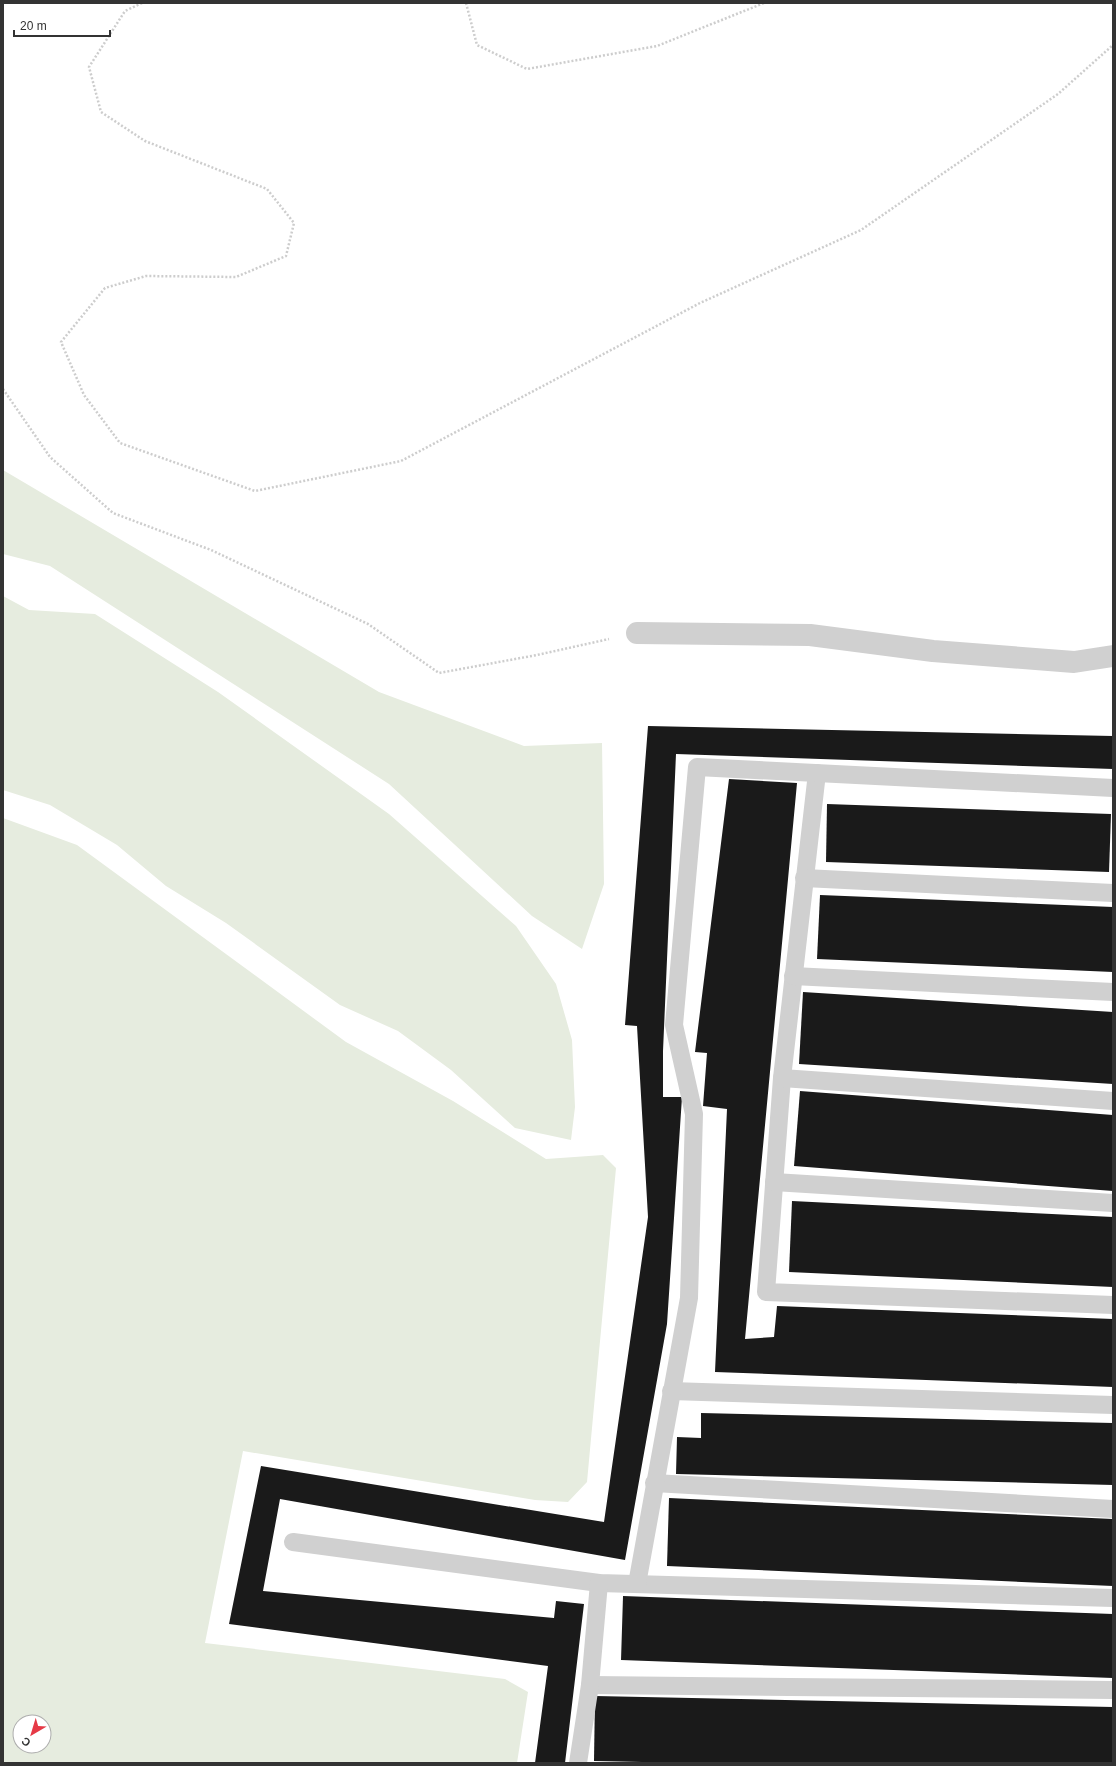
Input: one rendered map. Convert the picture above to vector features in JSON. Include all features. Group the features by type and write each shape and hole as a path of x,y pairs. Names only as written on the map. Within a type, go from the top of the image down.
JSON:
{"street":[{"path":"637,632 810,635 933,651 1074,662 1113,656"}],"lane":[{"path":"637,1584 654,1483 689,1298 694,1114 674,1025 697,767 1113,788"},
{"path":"817,773 782,1078 766,1292 1113,1305"},
{"path":"804,878 1113,893"},
{"path":"793,976 1113,992"},
{"path":"782,1078 1113,1101"},
{"path":"774,1182 1113,1203"},
{"path":"671,1392 1113,1405"},
{"path":"654,1483 1113,1509"},
{"path":"293,1542 599,1583 1113,1598"},
{"path":"578,1763 590,1685 599,1583"},
{"path":"590,1685 1113,1690"}],"path":[{"path":"142,3 125,11 89,68 101,112 145,141 267,189 294,223 286,256 236,277 146,276 106,288 61,342 84,395 120,443 255,491 401,461 700,303 861,230 1058,94 1113,45"},
{"path":"466,3 477,45 527,69 657,46 764,3"},
{"path":"3,389 50,457 113,513 211,550 368,624 439,673 537,655 637,632"}],"shaded area":[{"path":"3,470 379,692 524,746 602,743 604,884 582,949 532,916 389,784 50,566 3,554"},
{"path":"3,596 29,610 95,614 218,692 389,814 516,926 556,984 572,1040 575,1107 571,1140 515,1128 451,1070 398,1031 340,1005 226,923 166,886 117,845 50,805 3,790"},
{"path":"3,818 77,845 346,1042 453,1101 546,1159 603,1155 616,1168 587,1482 568,1502 535,1500 243,1451 205,1643 505,1679 528,1692 517,1763 3,1763"}],"building":[{"path":"648,726 1113,736 1113,769 676,754 663,1051 663,1097 682,1097 667,1324 625,1560 280,1499 263,1591 554,1618 556,1601 584,1604 565,1763 535,1763 548,1666 229,1624 261,1466 604,1522 648,1217 637,1026 625,1025"},
{"path":"729,779 797,783 745,1339 774,1337 777,1306 1113,1319 1113,1387 715,1372 727,1109 703,1106 707,1053 695,1052"},
{"path":"827,804 1111,814 1109,872 826,862"},
{"path":"820,895 1113,907 1113,972 817,959"},
{"path":"803,992 1113,1012 1113,1084 799,1064"},
{"path":"800,1091 1113,1115 1113,1191 794,1166"},
{"path":"792,1201 1113,1217 1113,1287 789,1272"},
{"path":"701,1413 1113,1423 1113,1485 676,1474 677,1437 701,1438"},
{"path":"669,1498 1113,1519 1113,1586 667,1566"},
{"path":"623,1596 1113,1614 1113,1678 621,1660"},
{"path":"595,1696 1113,1707 1113,1763 690,1763 594,1761"}]}
